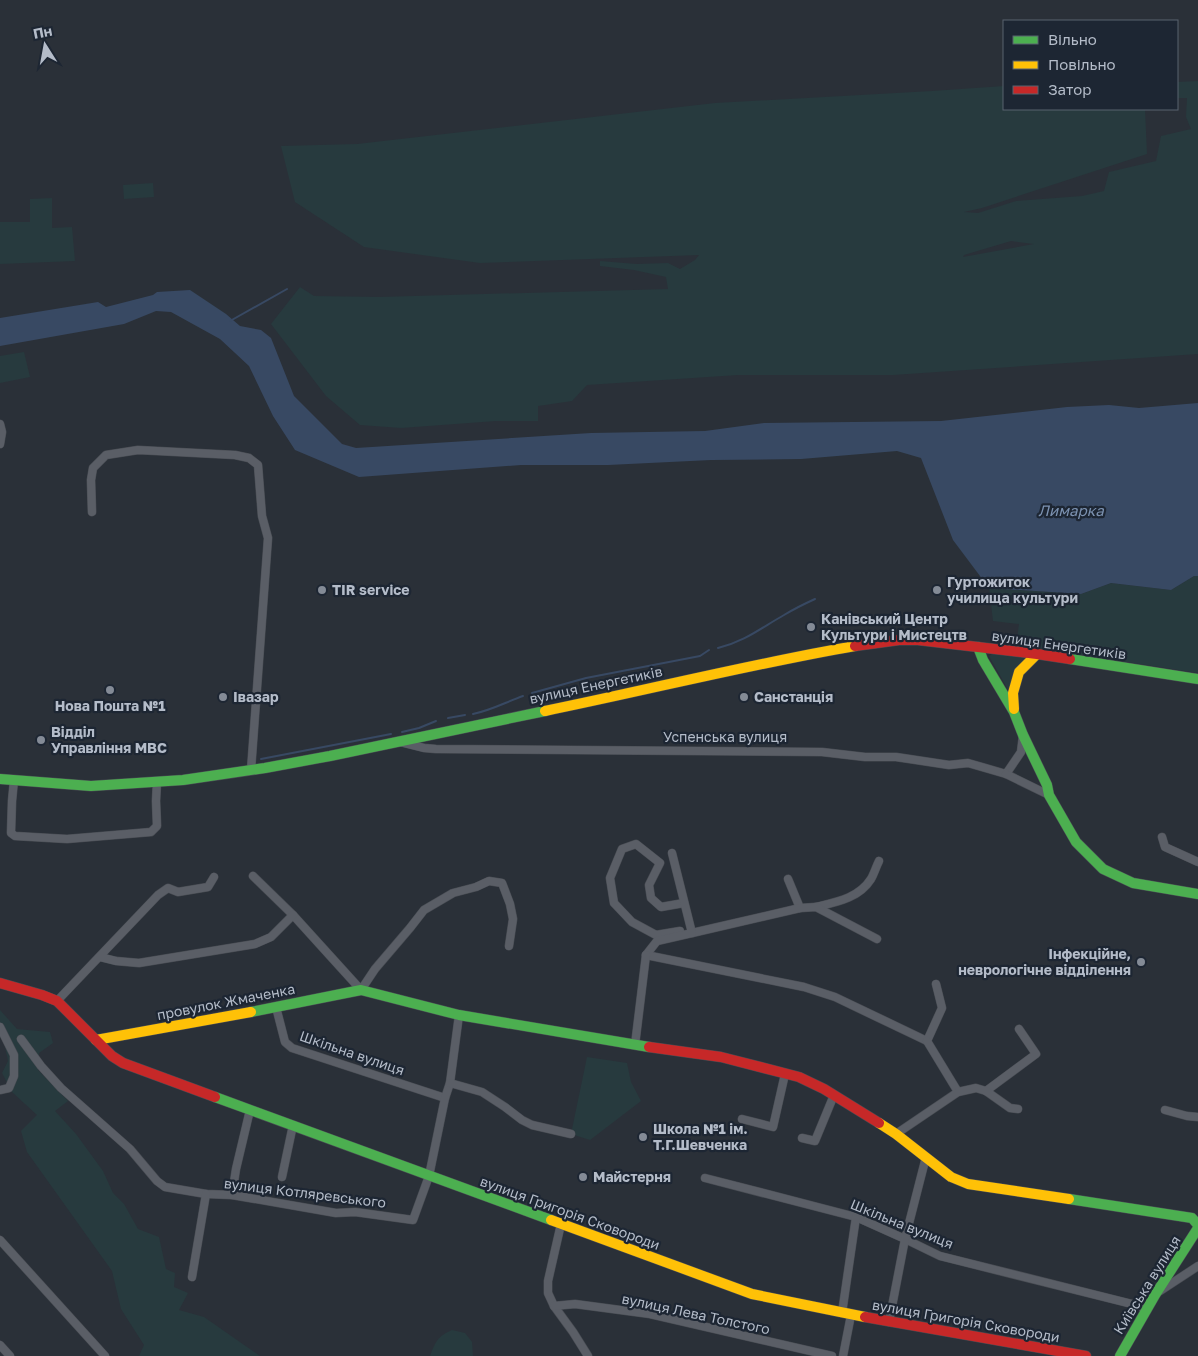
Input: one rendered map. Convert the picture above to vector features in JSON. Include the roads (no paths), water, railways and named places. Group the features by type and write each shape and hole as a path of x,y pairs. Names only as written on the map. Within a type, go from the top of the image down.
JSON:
{"street":[{"path":"0,424 2,432 0,444"},
{"path":"92,512 91,480 93,468 106,455 138,450 235,455 249,458 258,465 262,516 268,538 251,770"},
{"name":"вулиця Енергетиків","path":"0,779 91,786 183,780 251,770 330,756 776,662 801,655 899,640 918,640 1037,654 1198,679"},
{"path":"978,647 983,660 1014,712 1047,785 1048,795 1076,842 1102,869 1133,883 1198,894"},
{"path":"1014,712 1012,693 1019,672 1037,654"},
{"path":"1006,774 1020,752 1023,735"},
{"name":"Успенська вулиця","path":"399,741 424,748 436,749 822,752 865,757 896,758 949,765 968,763 1006,774 1048,795"},
{"path":"14,780 12,833 15,836 67,839 151,832 157,826 157,782"},
{"path":"1162,837 1165,848 1198,862"},
{"path":"676,871 660,863 636,844 622,849 610,878 614,903 632,922 656,935 680,931"},
{"path":"672,853 692,933"},
{"path":"635,1045 646,955 658,941 800,908 816,907 836,902 856,894 870,880 879,861"},
{"path":"660,863 649,886 651,898 661,907 684,903"},
{"path":"253,876 293,915 361,990 459,1015 721,1058 799,1077 834,1095 896,1134 951,1177 968,1184 1192,1218 1198,1226"},
{"path":"0,983 57,1001 158,895 168,888 178,892 208,887 214,877"},
{"path":"788,878 800,908"},
{"path":"361,990 375,969 424,910 453,893 476,887 489,881 502,883 510,904 512,919 509,946"},
{"path":"816,907 877,939"},
{"path":"100,957 116,961 139,963 255,944 271,937 293,915"},
{"path":"646,955 804,987 835,997 927,1041 958,1092"},
{"path":"927,1041 942,1008 936,984"},
{"name":"провулок Жмаченка","path":"96,1040 361,990"},
{"name":"вулиця Григорія Сковороди","path":"57,1001 112,1056 123,1063 752,1294 889,1322 1086,1356"},
{"name":"Шкільна вулиця","path":"276,1007 285,1042 292,1048 445,1098"},
{"path":"429,1176 445,1098 450,1083 459,1015"},
{"path":"0,1027 14,1055 14,1076 9,1088 0,1090"},
{"path":"986,1091 1036,1054 1019,1029"},
{"name":"вулиця Котляревського","path":"21,1039 41,1066 61,1088 130,1149 157,1181 165,1187 206,1194 232,1195 336,1213 356,1212 413,1220 429,1176"},
{"path":"742,1119 773,1127 785,1074"},
{"path":"450,1083 482,1092 532,1125 571,1134"},
{"path":"896,1134 958,1092 976,1088 986,1091 1010,1108 1018,1110"},
{"path":"802,1138 815,1141 834,1095"},
{"path":"232,1195 250,1110"},
{"path":"1165,1110 1198,1117"},
{"path":"282,1176 293,1126"},
{"path":"889,1322 905,1239 926,1157"},
{"name":"Шкільна вулиця","path":"705,1178 856,1217 940,1256 1140,1306 1146,1310"},
{"name":"вулиця Котляревського","path":"192,1278 206,1194"},
{"path":"843,1356 856,1217"},
{"path":"561,1224 548,1281 548,1293 554,1306 588,1356"},
{"name":"Київська вулиця","path":"1120,1356 1155,1294 1198,1226"},
{"path":"0,1240 105,1356"},
{"path":"1155,1294 1198,1266"},
{"name":"вулиця Лева Толстого","path":"554,1306 575,1304 650,1314 832,1356"},
{"path":"0,1345 10,1356"}],"water":[{"name":"Лимарка","path":"190,290 226,314 240,326 261,330 271,338 294,396 342,444 356,448 591,433 705,431 764,423 941,421 1067,407 1109,405 1139,408 1198,403 1198,576 1194,576 1171,590 1111,583 1081,594 989,588 953,540 921,458 897,451 801,459 711,460 608,465 521,465 359,477 295,450 273,416 249,366 220,339 171,312 156,311 124,324 0,346 0,318 98,302 106,307 153,295 157,292"}],"waterway":[{"path":"230,321 287,289"},
{"path":"718,648 744,638 815,599"},
{"path":"532,693 586,678 700,656 709,650"},
{"path":"473,714 523,696"},
{"path":"448,718 465,715"},
{"path":"402,732 436,721"},
{"path":"261,759 391,734"}],"place":[{"name":"TIR service","path":"322,590"},
{"name":"Гуртожиток училища культури","path":"937,590"},
{"name":"Канівський Центр Культури і Мистецтв","path":"811,627"},
{"name":"Нова Пошта №1","path":"110,690"},
{"name":"Івазар","path":"223,697"},
{"name":"Санстанція","path":"744,697"},
{"name":"Відділ Управління МВС","path":"41,740"},
{"name":"Інфекційне, неврологічне відділення","path":"1141,962"},
{"name":"Школа №1 ім. Т.Г.Шевченка","path":"643,1137"},
{"name":"Майстерня","path":"583,1177"}]}
